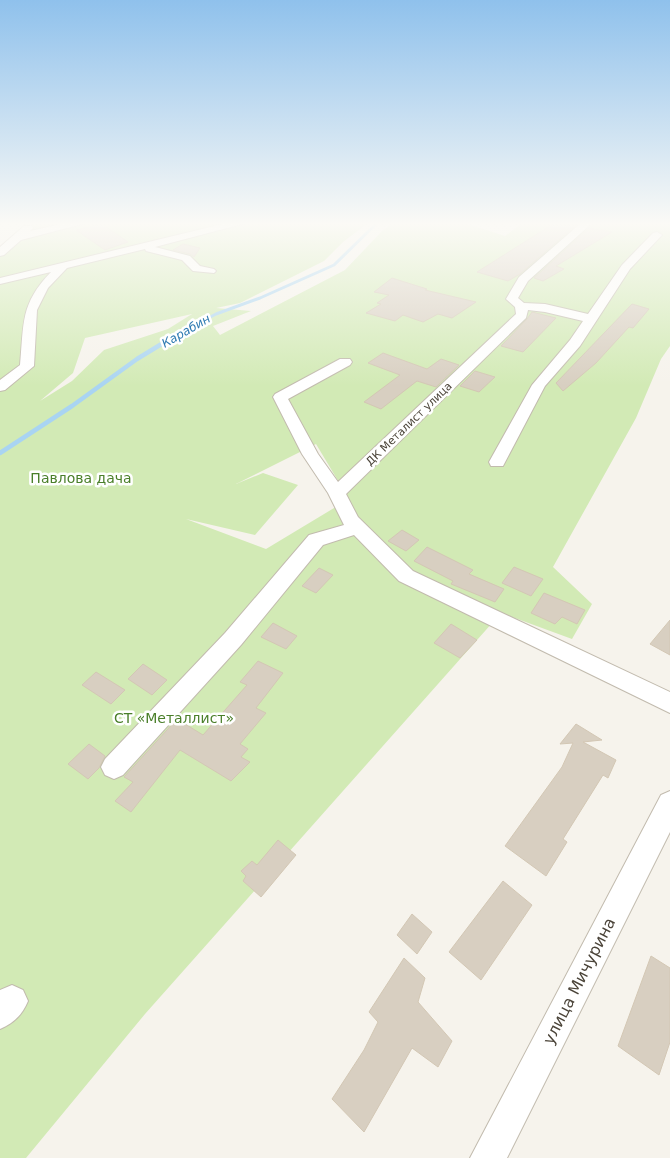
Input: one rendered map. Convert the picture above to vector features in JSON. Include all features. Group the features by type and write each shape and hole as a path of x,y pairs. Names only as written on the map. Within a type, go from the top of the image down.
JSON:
{"street":[{"path":"0,281 18,277"},
{"path":"0,387 27,366 31,310 43,288 53,277"},
{"path":"526,277 512,299 521,306 545,308 591,319"},
{"path":"497,462 539,385 575,343 619,277"},
{"name":"ДК Металист улица","path":"337,493 522,315 521,306"},
{"path":"345,362 280,397 310,454 337,493 350,520 356,527 406,576 670,703"},
{"path":"114,767 233,638 316,540 356,527"},
{"name":"улица Мичурина","path":"488,1158 670,804"}],"green space":[{"name":"СТ «Металлист»","path":"0,277 292,277 240,303 216,308 251,311 213,326 220,335 331,277 670,277 670,346 661,359 636,418 553,567 592,604 572,639 501,613 145,1014 26,1158 0,1158","holes":["192,314 168,329 104,350 72,381 40,401 73,373 85,338","316,444 349,499 266,549 186,519 255,535 298,485 263,473 236,484"]}],"building":[{"path":"494,277 515,277 508,281"},
{"path":"535,277 550,277 543,281"},
{"path":"392,278 427,289 425,290 476,302 452,318 438,314 423,322 403,315 395,321 366,313 381,304 377,303 389,295 374,292"},
{"path":"632,304 649,309 633,328 629,327 596,363 563,391 556,383"},
{"path":"532,312 556,318 523,352 501,346 527,319"},
{"path":"383,353 427,369 441,359 459,365 436,387 417,381 381,409 364,402 400,375 368,363"},
{"path":"475,371 495,377 479,392 460,386"},
{"path":"402,530 419,540 406,551 388,541"},
{"path":"427,547 473,570 469,574 504,589 495,602 451,584 453,581 414,561"},
{"path":"514,567 543,579 531,596 502,583"},
{"path":"319,568 333,575 316,593 302,586"},
{"path":"544,593 585,610 577,624 562,617 555,624 531,613"},
{"path":"670,620 670,655 650,644"},
{"path":"273,623 297,636 286,649 261,637"},
{"path":"451,624 477,640 460,658 434,643"},
{"path":"258,661 283,673 256,708 266,713 240,744 248,749 241,757 250,762 231,781 180,750 131,812 115,801 133,782 124,777 177,719 203,735 247,685 240,682"},
{"path":"143,664 167,680 152,695 128,679"},
{"path":"96,672 125,690 111,704 82,685"},
{"path":"576,724 602,740 583,742 616,760 608,778 603,775 563,839 567,842 546,876 505,846 562,767 573,743 560,744"},
{"path":"89,744 105,756 99,768 88,779 68,764"},
{"path":"278,840 296,855 261,897 243,881 246,876 241,871 252,861 257,865"},
{"path":"503,881 532,905 481,980 449,952"},
{"path":"412,914 432,932 417,954 397,935"},
{"path":"651,956 670,968 670,1042 659,1075 618,1046"},
{"path":"404,958 425,978 418,1002 452,1041 438,1067 412,1048 364,1132 332,1099 364,1050 378,1022 369,1012"}],"waterway":[{"name":"Карабин","path":"189,328 216,314 260,298 307,277"},
{"name":"Карабин","path":"0,453 72,406 137,359 191,326"}],"park label":[{"name":"Павлова дача","path":"81,478"}]}
